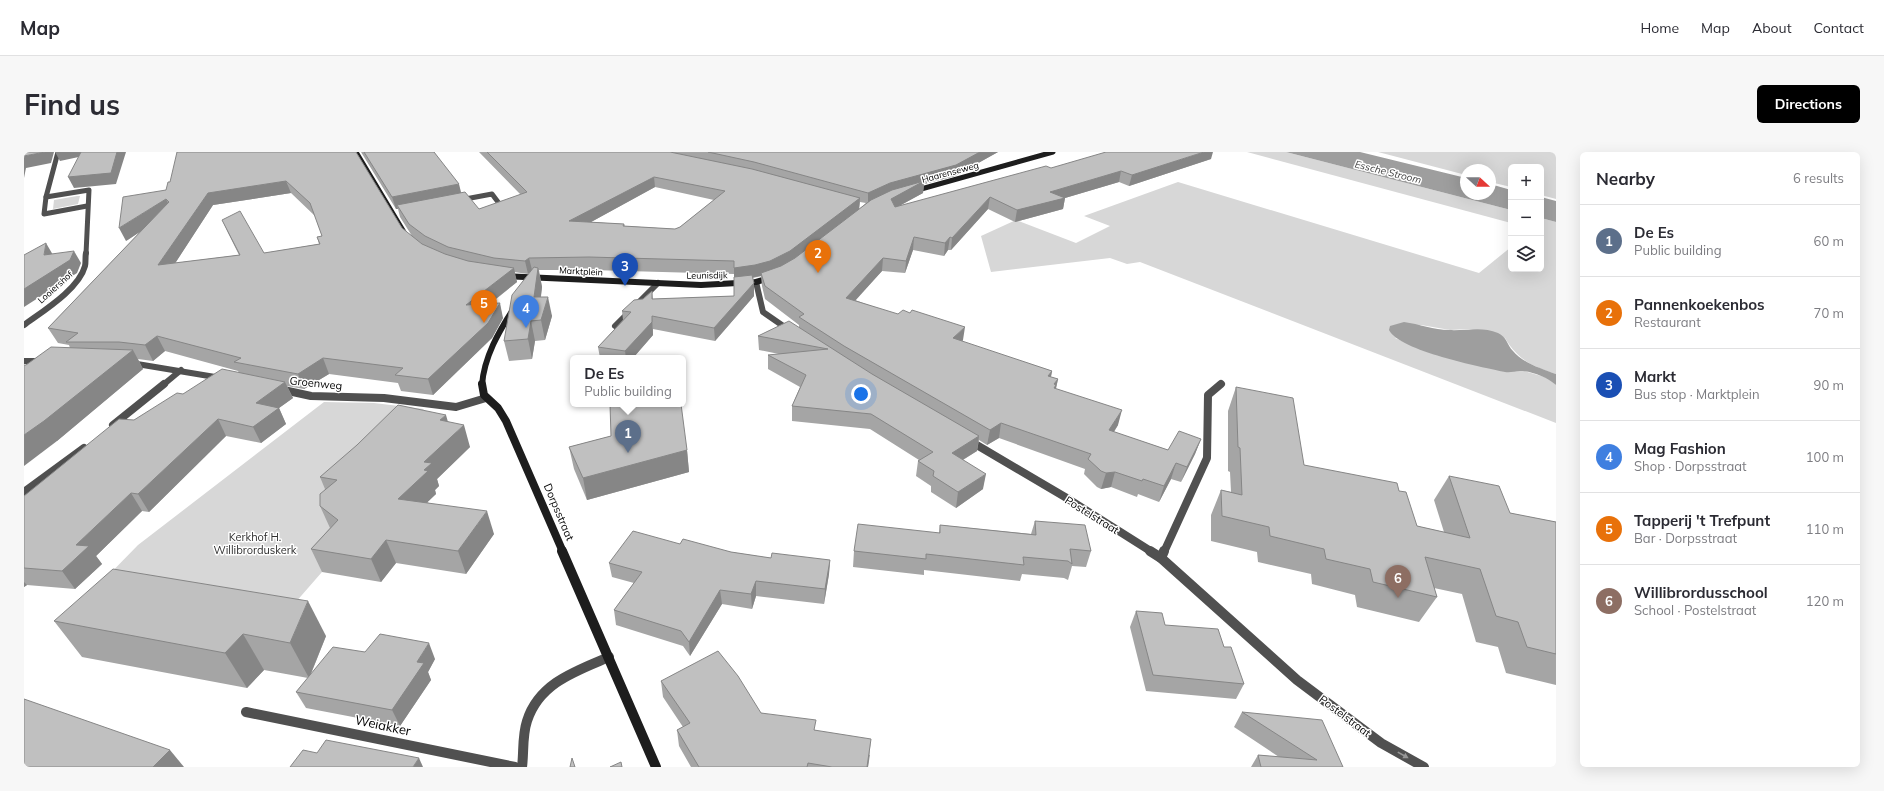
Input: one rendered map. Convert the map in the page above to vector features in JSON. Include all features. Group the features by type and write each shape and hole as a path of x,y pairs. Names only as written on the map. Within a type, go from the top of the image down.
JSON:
{"street":[{"path":"58,152 46,197 44,214 87,206"},
{"path":"356,152 393,214 413,244"},
{"name":"Haarenseweg","path":"905,193 1053,152"},
{"name":"Looiershof","path":"24,325 62,295 81,276 85,266 89,190 46,197"},
{"path":"454,202 492,194 501,206"},
{"path":"393,214 400,212"},
{"path":"500,275 538,278"},
{"path":"776,276 756,282 763,312 798,336"},
{"path":"531,287 538,278"},
{"name":"Marktplein","path":"538,278 658,283"},
{"name":"Leunisdijk","path":"658,283 701,286 756,282"},
{"path":"615,326 658,283"},
{"path":"486,398 482,391 482,378 492,347 510,313 518,302"},
{"path":"24,361 48,361"},
{"path":"127,362 227,379"},
{"path":"105,431 181,370"},
{"path":"1161,558 1207,458 1208,395 1221,384"},
{"name":"Groenweg","path":"273,388 312,396 384,398 456,407 486,398"},
{"name":"Dorpsstraat","path":"486,398 498,409 506,421 656,767"},
{"name":"Postelstraat","path":"965,438 1161,558 1297,680 1381,743 1424,767"},
{"path":"24,492 93,440"},
{"path":"522,767 527,721 538,697 559,678 609,657"},
{"name":"Weiakker","path":"246,712 515,767"}],"green space":[{"path":"1247,152 1286,152 1460,197 1460,200 1472,200 1508,209 1508,222"},
{"path":"1378,152 1556,152 1556,199 1544,196 1544,164 1508,164 1508,186 1496,183 1496,164 1460,164 1460,173"},
{"path":"1178,182 1479,273 1508,249 1508,272 1544,272 1544,219 1556,222 1556,374 1526,361 1515,352 1505,338 1469,329 1450,330 1421,325 1395,338 1431,353 1507,372 1521,370 1548,378 1556,385 1556,423 1140,262 1127,264 1110,258 991,272 981,236 1016,220 1076,243 1110,226 1084,216"},
{"path":"80,196 78,204 53,209 54,200"},
{"name":"Kerkhof H. Willibrorduskerk","path":"324,402 374,403 424,409 393,440 349,541 281,619 95,589 138,545"}],"water":[{"name":"Essche Stroom","path":"1286,152 1360,152 1460,177 1460,197"},
{"path":"1496,186 1508,189 1508,209 1472,200 1496,200"},
{"path":"1544,198 1556,201 1556,222 1544,219"},
{"path":"1404,322 1443,330 1480,329 1498,333 1505,339 1511,349 1522,359 1556,374 1556,385 1548,379 1534,373 1525,371 1507,372 1478,366 1442,357 1408,345 1396,338 1389,330 1390,326"}],"building":[{"path":"24,152 45,152 24,156"},
{"path":"81,152 117,152 111,173 68,177"},
{"path":"177,152 356,152 402,228 422,244 445,254 468,261 514,268 466,305 500,303 488,323 428,379 395,375 403,368 323,358 298,374 234,362 241,358 157,336 145,345 119,342 66,342 78,333 48,328 169,202 166,199 119,228 123,197 166,190 168,182 170,182","holes":["286,181 310,203 322,236 317,237 320,244 264,253 240,211 222,220 240,255 158,265 208,193"]},
{"path":"364,152 434,152 459,184 392,197"},
{"path":"487,152 670,152 752,169 860,198 790,251 770,261 734,268 734,261 589,257 529,258 525,261 494,258 448,247 425,236 409,224 397,205 465,192 479,209 527,192","holes":["654,177 725,191 680,227 675,229 569,221"]},
{"path":"708,152 980,152 956,165 890,183 868,193 754,162"},
{"path":"1106,152 1204,152 1132,175 1121,171 1050,192 1065,198 1017,210 990,197 952,238 950,237 945,243 914,237 906,261 883,258 846,298 898,314 903,310 910,313 912,310 965,327 953,338 1052,371 1048,376 1058,379 1054,384 1056,385 1054,388 1122,410 1109,430 1168,450 1179,431 1201,439 1187,467 1176,463 1164,486 1143,479 1142,481 1115,472 1106,473 1101,471 1088,459 1091,454 1001,423 990,430 844,346 799,317 804,314 765,286 761,273 781,266 795,258 871,200 892,190 924,181 891,199 895,207 1046,166 1051,168"},
{"path":"46,243 44,255 74,251 70,260 24,289 24,255"},
{"path":"534,267 538,268 534,297 548,297 541,320 531,321 528,339 504,341 512,295"},
{"path":"752,275 754,283 714,328 652,316 652,322 625,351 598,347 631,312 622,311 634,300 643,299 652,291 652,299 734,296 734,277"},
{"path":"789,321 872,374 979,436 952,453 986,474 958,492 933,476 934,471 918,461 933,452 871,414 792,406 806,375 768,355 828,349 758,336"},
{"path":"51,347 133,350 44,421 24,435 24,365"},
{"path":"222,369 285,382 256,403 279,408 253,427 218,419 138,494 131,493 76,545 89,546 62,571 24,568 24,496 119,419 134,420 177,393 183,394"},
{"path":"1236,387 1293,398 1304,465 1397,483 1399,491 1406,492 1417,526 1470,538 1449,476 1499,486 1510,513 1556,522 1556,654 1527,647 1518,622 1496,616 1480,569 1425,557 1437,597 1373,582 1370,569 1326,559 1324,549 1270,536 1269,527 1222,516 1221,490 1242,495 1240,448 1238,447"},
{"path":"398,405 446,415 440,420 464,425 424,462 432,463 424,470 428,471 398,499 487,511 458,551 386,540 371,559 311,549 338,520 320,506 320,494 337,480 320,477 357,445"},
{"path":"610,407 681,407 687,450 583,478 569,447 611,436"},
{"path":"1035,521 1085,525 1091,551 1070,549 1072,564 1068,561 1023,557 1024,565 926,554 926,559 854,551 858,524 940,533 940,525 1036,535"},
{"path":"633,531 680,544 683,539 731,552 771,558 772,553 830,560 825,589 756,581 751,594 720,590 689,642 681,631 614,610 642,572 609,563"},
{"path":"113,569 308,601 290,643 243,634 225,653 54,621"},
{"path":"1136,611 1162,613 1165,625 1218,629 1224,647 1231,647 1244,684 1153,675"},
{"path":"380,634 429,643 417,662 424,663 392,710 296,692 333,647 365,652"},
{"path":"718,651 738,676 761,713 816,720 814,730 871,739 867,767 832,767 808,763 807,767 699,767 677,730 690,723 661,681"},
{"path":"24,699 170,750 153,767 24,767"},
{"path":"1242,712 1322,720 1343,767 1261,767 1258,755 1317,760"},
{"path":"326,740 419,758 413,767 290,767 303,750 317,753"},
{"path":"572,758 575,767 570,767"},
{"path":"621,762 622,767 610,767"}],"place":[{"name":"Pannenkoekenbos","path":"818,273"},
{"name":"Markt","path":"625,286"},
{"name":"Tapperij 't Trefpunt","path":"484,323"},
{"name":"Mag Fashion","path":"526,328"},
{"name":"De Es","path":"628,453"},
{"name":"Willibrordusschool","path":"1398,598"}]}
